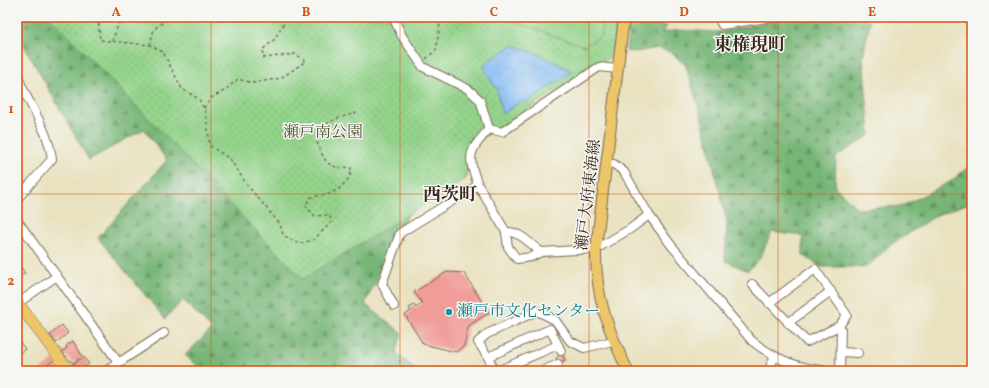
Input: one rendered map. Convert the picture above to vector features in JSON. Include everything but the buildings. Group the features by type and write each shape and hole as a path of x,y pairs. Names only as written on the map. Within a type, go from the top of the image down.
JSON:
{"highway":[{"path":"18,302 69,371"}],"main road":[{"name":"瀬戸大府東海線","path":"624,17 596,249 595,274 604,314 613,341 628,371"}],"street":[{"path":"393,17 402,36 423,67 468,89 480,100 489,129"},
{"path":"718,17 722,25 773,17"},
{"path":"489,129 502,132 599,67 617,69"},
{"path":"17,74 23,92 43,125 50,143 52,159 17,199"},
{"path":"489,129 473,147 470,162 478,185 506,232 508,248 517,259 531,257 541,252 596,249 630,230 649,215"},
{"path":"607,164 614,164 624,172 649,215 671,245 752,341 775,356 797,366 830,371"},
{"path":"394,306 382,284 400,233 478,185"},
{"path":"17,220 118,362"},
{"path":"506,232 512,232 520,235 541,252"},
{"path":"752,284 788,323 807,342 840,326 847,317 846,312 815,269 770,303"},
{"path":"18,302 57,276"},
{"path":"788,323 831,291"},
{"path":"488,357 550,329 560,348 496,371 478,342 487,334 537,311 555,320 570,341 584,348 613,341"},
{"path":"840,326 840,371"},
{"path":"106,371 164,333"},
{"path":"841,352 858,353"},
{"path":"768,371 775,356"},
{"path":"542,371 558,364"}],"path":[{"path":"98,17 100,40 150,46 163,52 182,89 199,98 206,113 210,146 230,160 247,185 280,224 284,235 299,244 313,240 332,222 329,215 314,216 305,205 311,197 329,194 339,189 350,177 351,167 337,169 326,162 316,140 322,127 334,119 356,113"},
{"path":"112,42 121,17"},
{"path":"150,46 154,29 170,17"},
{"path":"204,108 211,98 224,91 238,79 253,83 281,78 306,61 296,54 264,58 262,50 275,39 282,27 291,17"},
{"path":"418,60 427,59 436,50 441,17"}],"green space":[{"path":"17,17 268,17 413,204 365,304 402,333 396,353 417,371 203,371 185,355 212,329 183,300 165,319 98,238 167,160 144,129 89,160 23,44 17,47"},
{"name":"瀬戸南公園","path":"50,17 618,17 613,55 470,146 466,179 303,279"},
{"path":"502,17 602,17 601,36 584,46"},
{"path":"630,17 659,17 659,25 667,26 662,33 678,30 720,32 791,17 859,17 870,21 863,57 870,135 836,157 835,187 858,209 902,206 950,182 972,164 972,202 937,215 890,245 867,267 821,267 803,255 803,236 772,232 759,259 748,271 725,261 727,222 701,115 686,66 671,52 657,48 636,52 626,51"}],"water":[{"path":"513,45 540,55 572,71 525,104 522,101 502,114 497,91 483,65"}],"place":[{"name":"瀬戸市文化センター","path":"449,312"}],"district":[{"name":"東権現町","path":"750,45"},
{"name":"西茨町","path":"450,195"}]}
